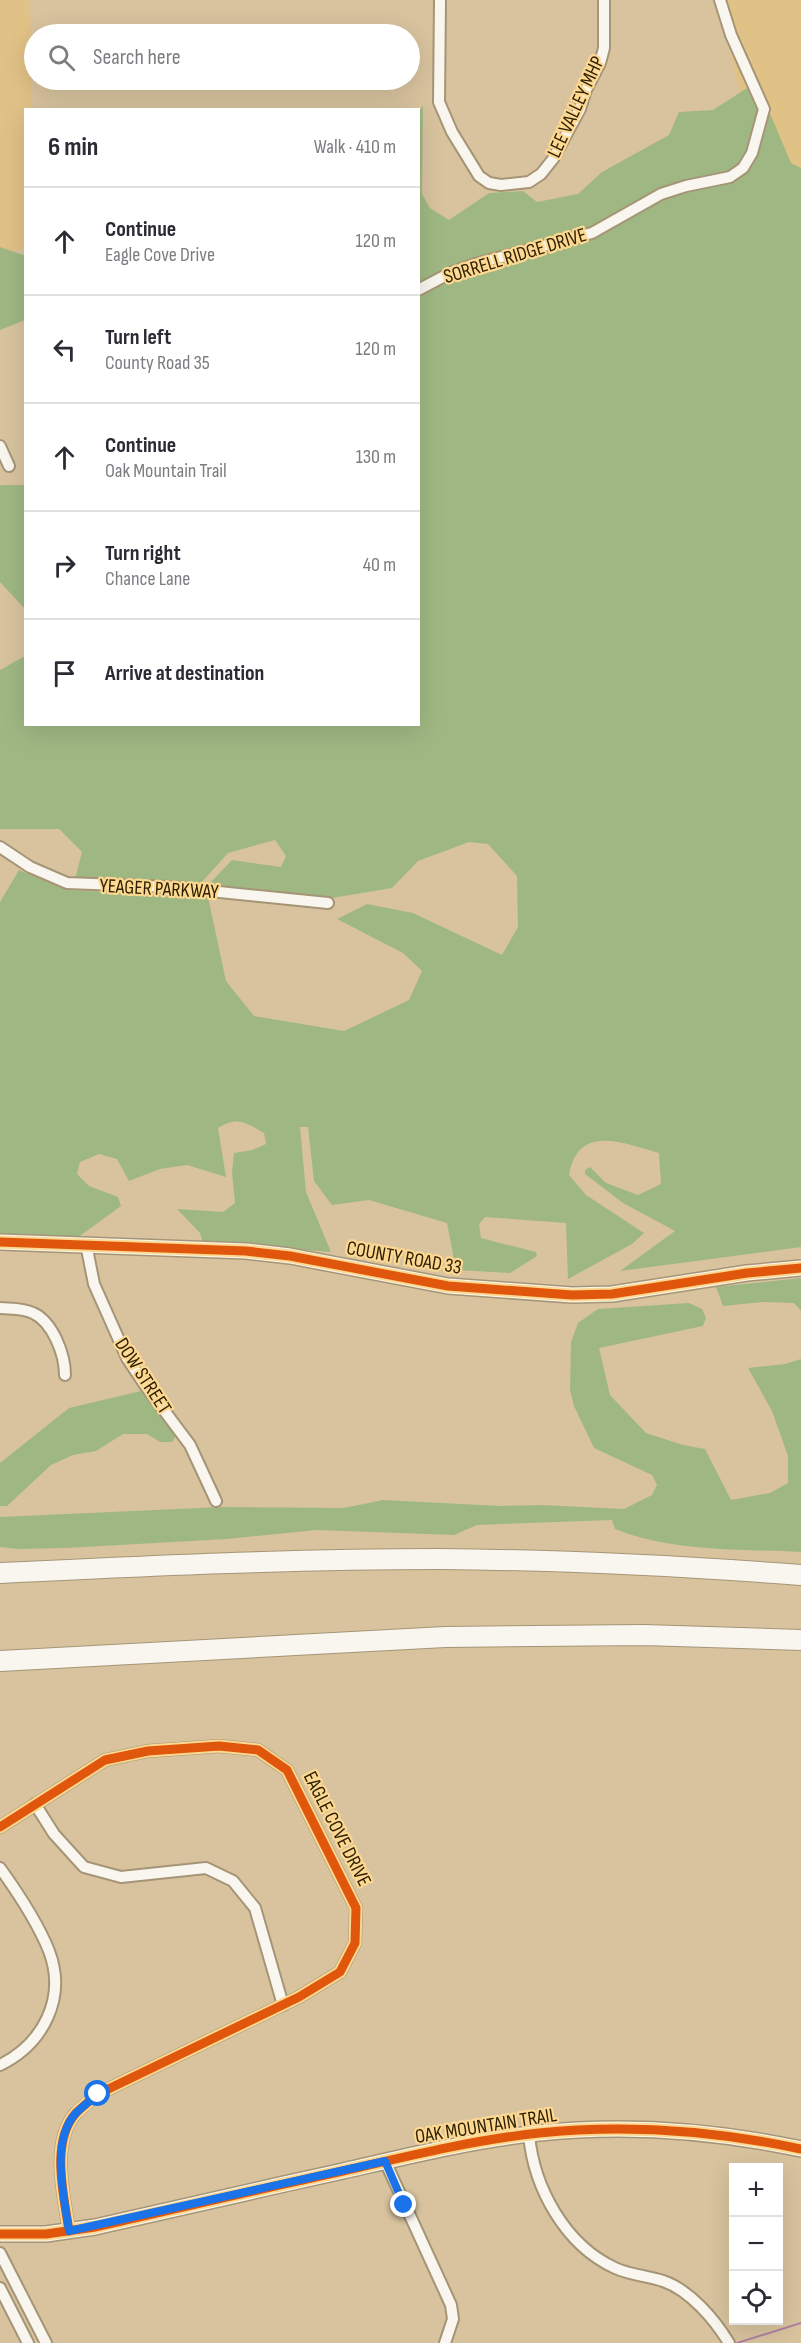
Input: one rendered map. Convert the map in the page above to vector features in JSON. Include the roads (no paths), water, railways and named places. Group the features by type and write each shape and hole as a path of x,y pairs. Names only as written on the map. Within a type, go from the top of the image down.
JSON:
{"highway":[{"path":"0,1573 253,1562 441,1559 641,1565 801,1575"},
{"path":"0,1661 446,1637 644,1635 801,1640"}],"street":[{"name":"LEE VALLEY MHP","path":"440,0 439,102 452,132 479,176 489,183 501,185 529,182 541,174 553,159 580,109 586,90 600,63 604,48 604,0"},
{"name":"SORRELL RIDGE DRIVE","path":"420,289 475,264 573,240 592,233 661,194 730,177 743,168 752,153 764,109 731,35 720,0"},
{"path":"0,446 9,466"},
{"name":"YEAGER PARKWAY","path":"0,847 30,867 67,883 170,886 328,903"},
{"name":"COUNTY ROAD 33","path":"0,1242 246,1251 290,1256 448,1286 572,1295 612,1294 724,1276 801,1268"},
{"name":"DOW STREET","path":"86,1244 94,1284 127,1358 190,1445 216,1501"},
{"path":"0,1308 34,1313 45,1322 64,1361 65,1375"},
{"name":"EAGLE COVE DRIVE","path":"0,1827 105,1760 148,1751 219,1746 258,1750 286,1770 356,1908 355,1943 340,1972 283,2005 98,2094 75,2114 61,2144 69,2231"},
{"path":"35,1804 54,1834 84,1867 121,1877 206,1868 233,1881 255,1908 283,2005"},
{"path":"0,1868 34,1921 50,1953 54,1992 50,2014 42,2030 27,2048 0,2065"},
{"name":"OAK MOUNTAIN TRAIL","path":"0,2234 69,2231 469,2143 529,2135 570,2131 649,2130 719,2136 801,2149"},
{"path":"529,2135 542,2186 555,2212 576,2240 617,2269 674,2285 708,2315 729,2342"},
{"path":"385,2161 452,2305 453,2319 444,2343"},
{"path":"0,2253 46,2343"},
{"path":"0,2288 28,2343"}],"waterway":[{"path":"737,2343 801,2323"}]}
